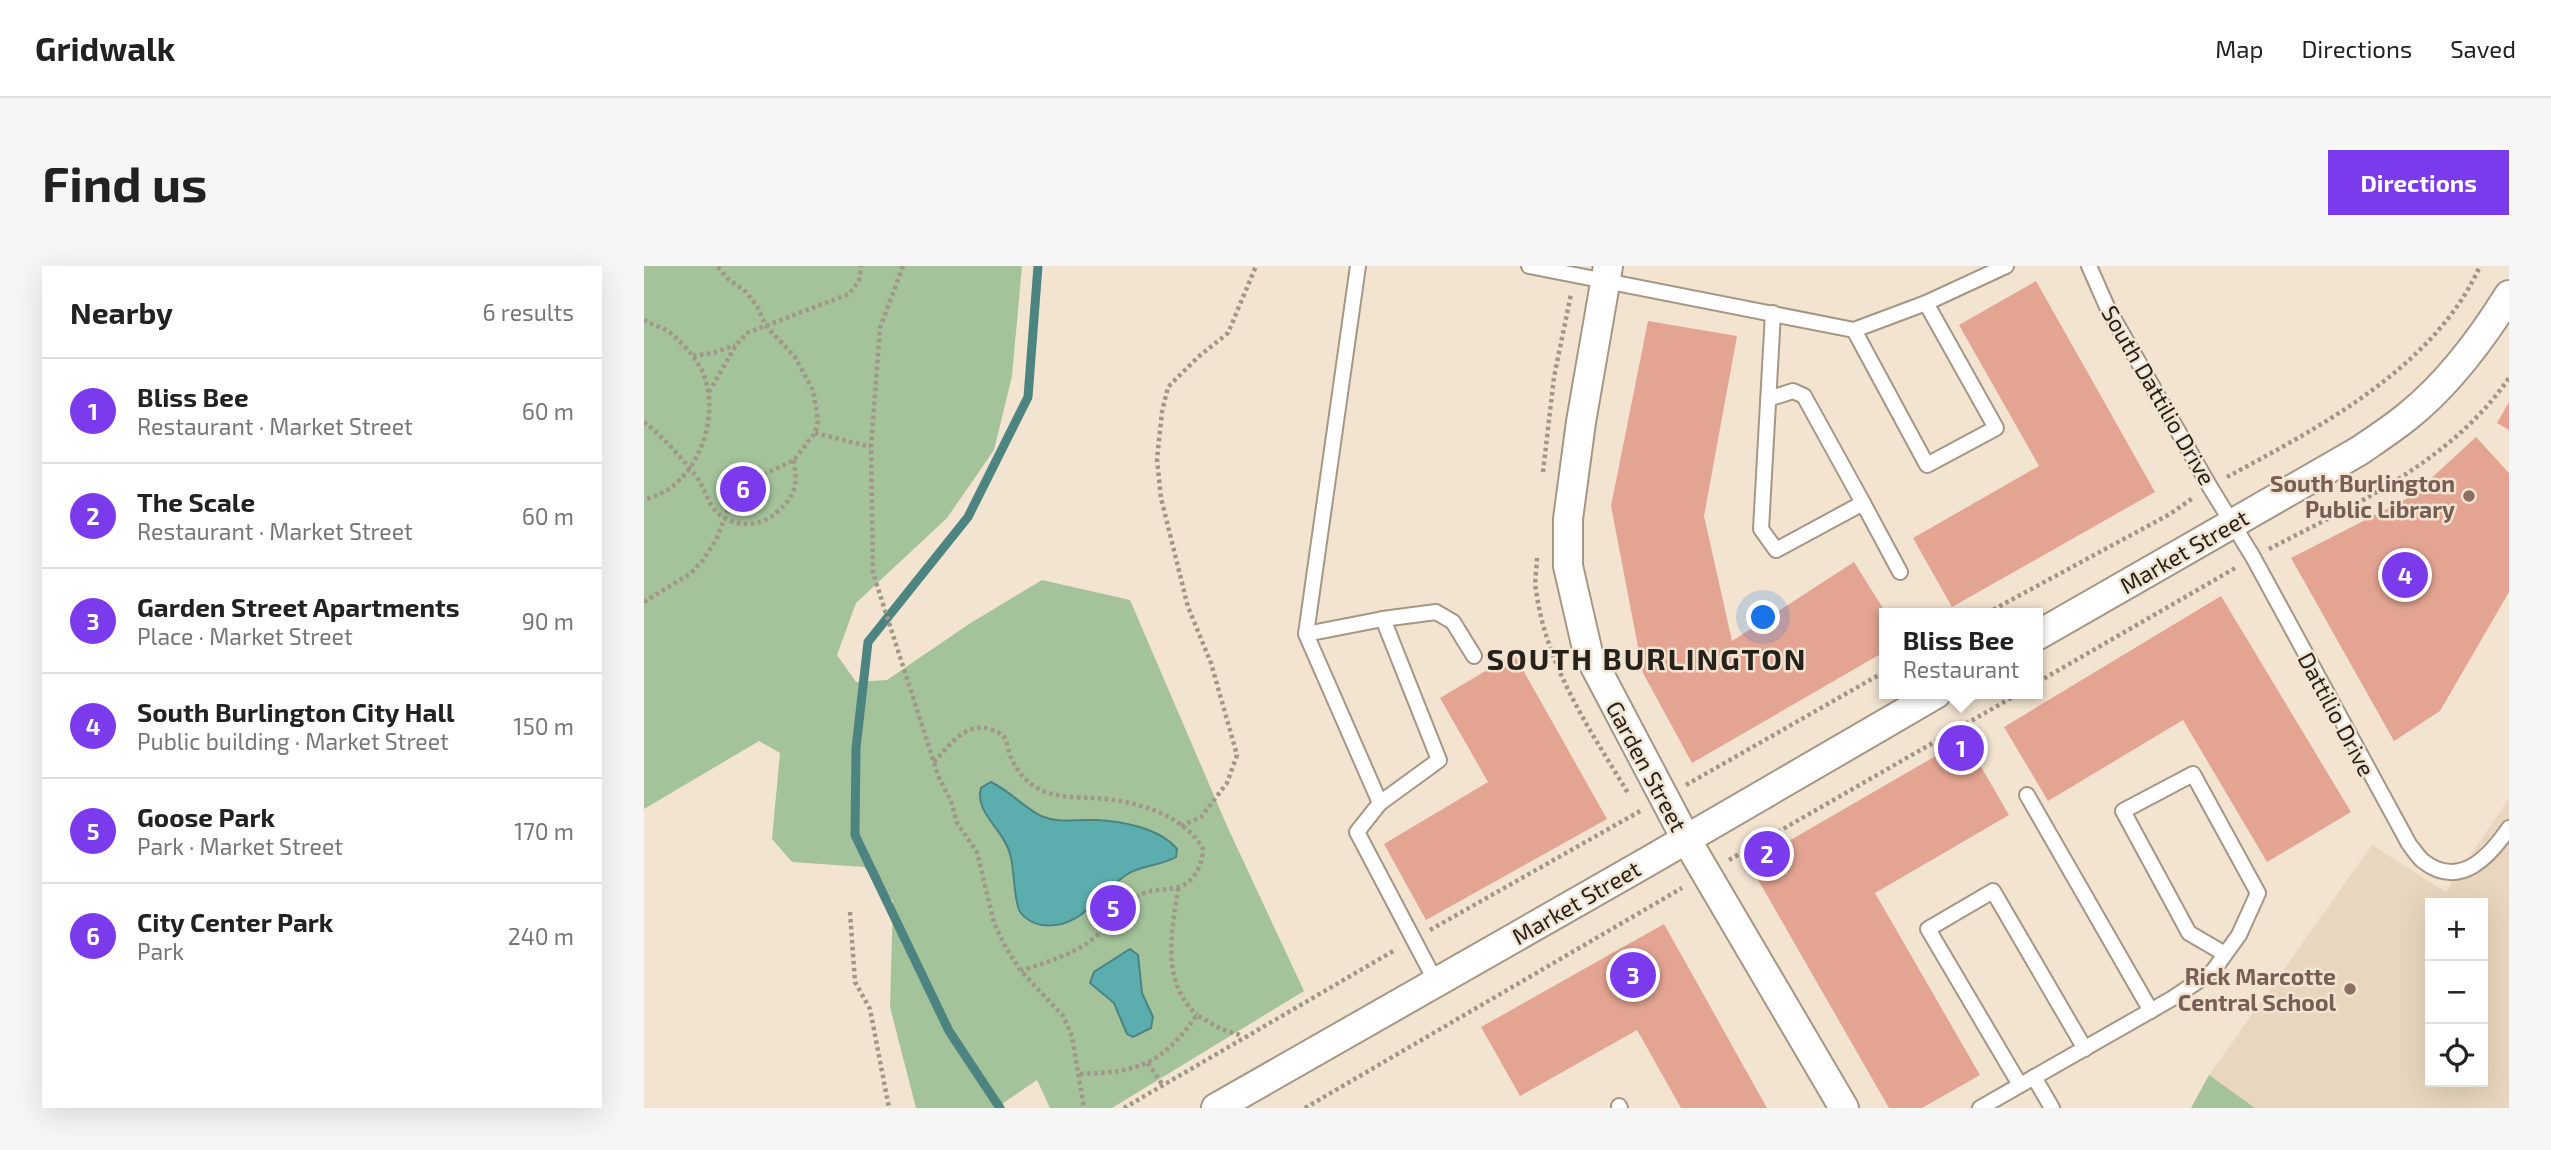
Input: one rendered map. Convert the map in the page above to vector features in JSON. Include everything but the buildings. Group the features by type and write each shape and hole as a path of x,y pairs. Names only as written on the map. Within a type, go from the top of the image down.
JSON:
{"street":[{"name":"Garden Street","path":"1607,274 1569,507 1568,566 1588,653 1686,839 1844,1108"},
{"name":"Market Street","path":"2043,632 2359,451 2409,416 2450,377 2484,335 2509,295"},
{"name":"Market Street","path":"1216,1108 1927,699"}],"lane":[{"path":"1358,266 1306,634 1380,803"},
{"path":"1529,266 1607,274 1854,330 1926,303 2006,266"},
{"name":"South Dattilio Drive","path":"2089,266 2108,309 2210,487 2233,522"},
{"path":"1854,330 1927,465 1996,428 1926,303"},
{"path":"1773,313 1761,529 1776,550 1863,503"},
{"path":"1768,399 1793,391 1804,396 1900,572"},
{"name":"Dattilio Drive","path":"2233,522 2409,844 2423,861 2445,871 2469,869 2492,853 2509,828"},
{"path":"1306,634 1436,612 1453,622 1474,656"},
{"path":"1383,619 1439,760 1380,803 1356,832 1436,982"},
{"path":"1980,1108 2151,1011 2213,971 2239,935 2258,893 2193,774 2123,811 2189,933 2225,954"},
{"path":"2027,795 2151,1011"},
{"path":"2020,1085 1928,929 1993,891 2085,1049"},
{"path":"2034,1077 2052,1108"}],"path":[{"path":"644,601 691,573 716,540 734,494 744,484 794,460 815,433 818,421 813,390 795,357 766,326 757,306 746,292 727,278 717,266"},
{"path":"709,392 736,345 747,333 849,295 859,281 861,266"},
{"path":"903,266 880,328 871,447 873,573 939,778 951,801 957,823 977,852 994,923 1021,971 1063,1016 1072,1036 1084,1108"},
{"path":"1181,826 1201,817 1227,783 1237,755 1211,663 1188,607 1161,498 1157,460 1162,412 1168,387 1228,333 1256,266"},
{"path":"1996,608 2170,514 2210,487 2360,400 2392,376 2422,348 2449,316 2480,266"},
{"path":"644,320 670,333 693,356 703,373 709,392 708,432 690,469 668,489 644,500"},
{"path":"693,356 736,345"},
{"path":"2043,679 2253,557 2399,478 2438,452 2482,412 2509,378"},
{"path":"644,422 690,469 704,487 712,506 733,523 750,525 773,516 788,503 795,491 794,460"},
{"path":"815,433 871,447"},
{"path":"1124,1108 1879,675"},
{"path":"1305,1108 2009,699"},
{"path":"934,762 969,729 996,731 1004,737 1015,767 1036,788 1053,795 1140,806 1167,816 1190,833 1203,849 1203,859 1198,871 1187,883 1141,894 1092,940 1068,953 1021,971"},
{"path":"1178,887 1170,962 1176,986 1187,1007 1196,1015 1221,1029 1244,1037"},
{"path":"850,912 855,982 870,1009 889,1108"},
{"path":"1080,1074 1121,1072 1141,1067 1173,1045 1196,1015"},
{"path":"1148,1063 1162,1084"}],"shaded area":[{"name":"Rick Marcotte Central School","path":"2509,798 2509,1108 2255,1108 2209,1075 2372,845 2446,892"}],"green space":[{"path":"644,266 1022,266 1012,376 994,450 947,518 856,603 837,655 856,682 887,680 969,624 1042,580 1130,600 1227,826 1304,991 1112,1108 1050,1108 1037,1080 996,1108 916,1108 890,1007 893,901 864,867 792,862 772,839 780,753 759,741 644,809"},
{"path":"2209,1075 2255,1108 2191,1108"}],"water":[{"path":"991,782 1041,816 1061,821 1089,820 1128,824 1150,831 1177,849 1176,857 1126,875 1088,909 1068,922 1056,925 1036,924 1020,912 1007,845 982,805 981,788"},
{"path":"1130,949 1138,955 1142,993 1153,1017 1151,1028 1133,1037 1127,1034 1114,1003 1090,983 1094,972"}],"waterway":[{"path":"1000,1108 949,1031 855,835 856,748 868,642 968,517 1028,397 1038,266"}],"place":[{"name":"City Center Park","path":"743,489"},
{"name":"South Burlington Public Library","path":"2469,496"},
{"name":"South Burlington City Hall","path":"2405,575"},
{"name":"Bliss Bee","path":"1961,748"},
{"name":"The Scale","path":"1767,854"},
{"name":"Goose Park","path":"1113,908"},
{"name":"Garden Street Apartments","path":"1633,975"},
{"name":"Rick Marcotte Central School","path":"2350,989"}],"district":[{"name":"SOUTH BURLINGTON","path":"1647,658"}]}
